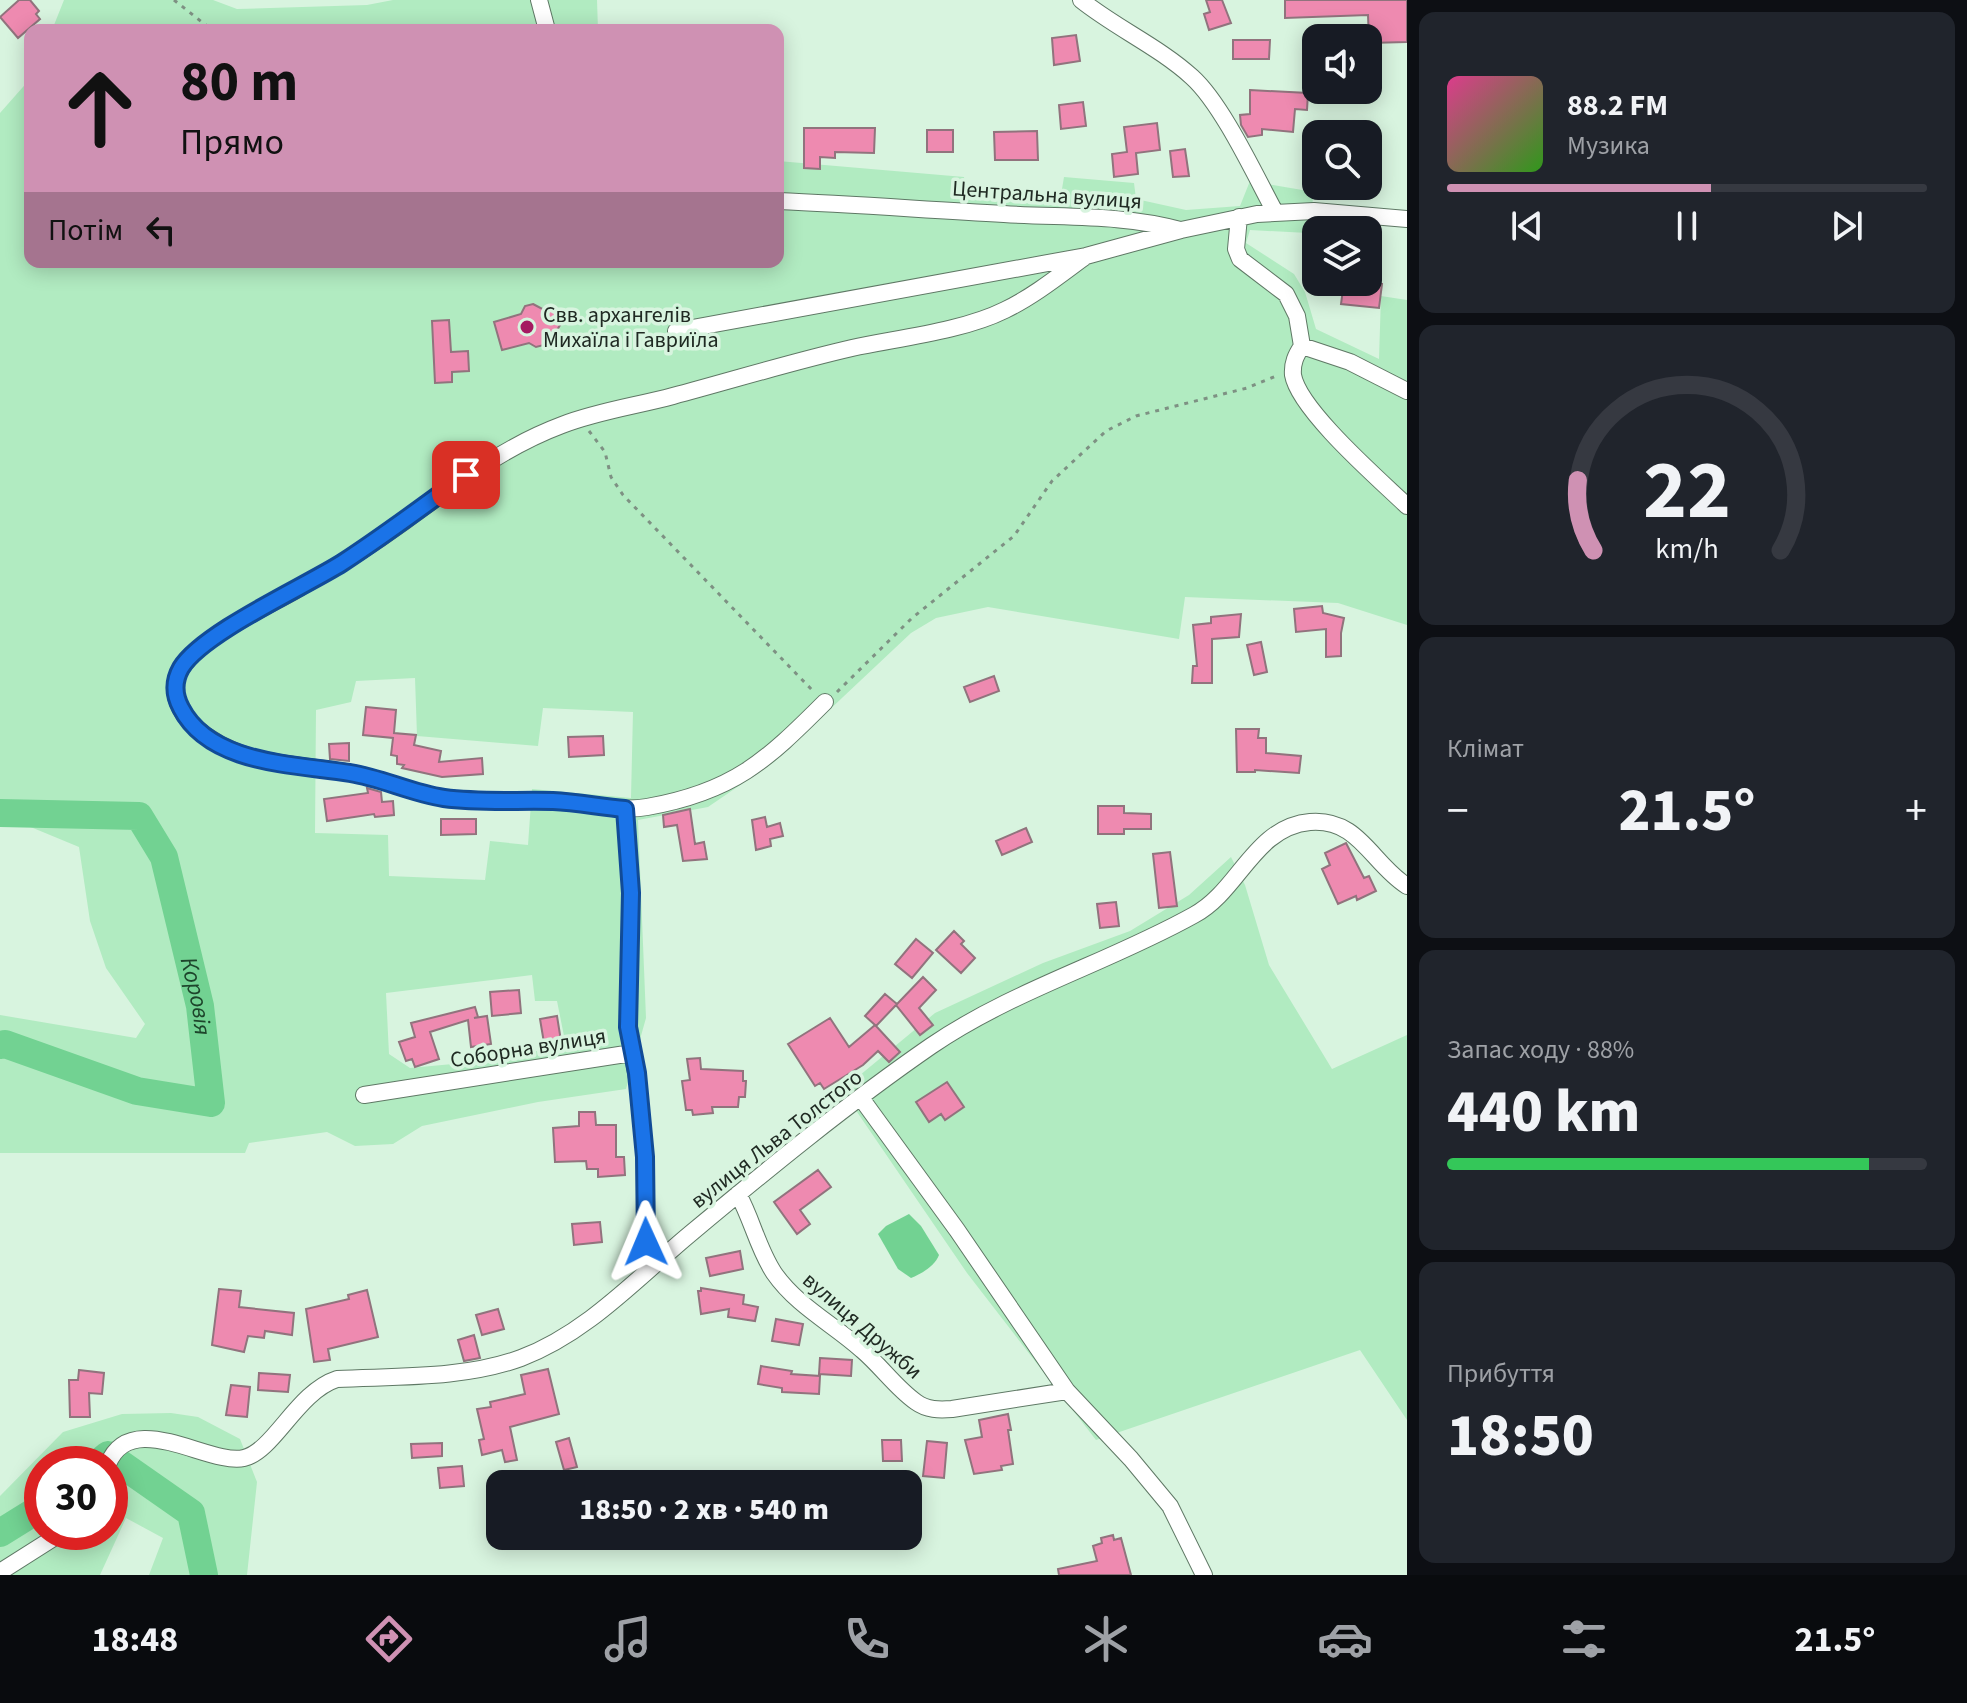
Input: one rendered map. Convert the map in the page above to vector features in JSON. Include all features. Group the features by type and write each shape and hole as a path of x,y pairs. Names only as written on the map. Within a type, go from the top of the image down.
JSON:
{"street":[{"path":"539,0 545,24"},
{"path":"1081,0 1170,59 1201,85 1275,212"},
{"name":"Центральна вулиця","path":"784,201 1016,215 1108,217 1181,230 1275,212 1334,212 1407,219"},
{"path":"1239,217 1236,249 1240,259 1286,294 1297,316 1302,346 1293,365 1295,382 1309,405 1349,450 1407,506"},
{"path":"676,331 1086,256 1181,230"},
{"path":"825,702 781,745 734,780 691,796 625,809 572,802 444,798 352,773 263,761 238,753 206,736 189,721 175,693 177,676 186,661 224,631 342,563 483,464 536,436 585,417 791,362 980,320 1017,304 1086,256"},
{"path":"1302,346 1350,362 1407,391"},
{"path":"625,809 631,893 628,1027 632,1053"},
{"name":"вулиця Льва Толстого","path":"125,1446 142,1439 165,1440 242,1458 262,1446 308,1397 337,1379 461,1371 501,1364 543,1348 590,1319 804,1140 936,1043 977,1018 1204,909 1223,893 1257,850 1272,836 1290,827 1309,822 1330,822 1341,826 1354,834 1380,864 1407,886"},
{"name":"Соборна вулиця","path":"364,1095 632,1053 645,1157 646,1242 656,1262"},
{"path":"861,1098 957,1230 1067,1391 1170,1506 1204,1575"},
{"name":"вулиця Дружби","path":"738,1194 766,1258 785,1286 799,1301 864,1352 915,1402 933,1409 952,1409 1067,1391"},
{"path":"0,1572 35,1550"}],"path":[{"path":"174,0 204,24"},
{"path":"585,417 591,434 608,457 611,477 623,495 825,702 912,618 1014,536 1052,481 1106,431 1136,416 1247,388 1269,380 1293,365"}],"shaded area":[{"path":"64,0 213,0 237,9 367,5 393,0 597,0 598,24 54,24"},
{"path":"24,86 24,268 784,268 784,162 964,177 966,192 1060,201 1064,177 1134,183 1136,199 1186,210 1240,206 1250,181 1302,190 1302,200 1313,200 1310,216 1302,216 1302,233 1250,230 1246,243 1294,274 1302,287 1302,296 1306,296 1316,329 1379,359 1381,296 1407,300 1407,625 1338,603 1185,597 1179,639 988,607 936,618 911,633 774,762 708,807 638,820 646,1018 626,1089 538,1102 422,1126 393,1144 355,1146 327,1132 249,1143 245,1153 0,1153 0,1015 136,1038 145,1024 106,968 90,921 79,847 21,823 0,826 0,113","holes":["415,678 417,736 538,746 543,708 633,712 631,798 532,789 528,845 490,841 485,880 389,876 388,835 315,833 316,710 351,702 356,681","532,975 535,1001 557,1001 566,1046 474,1062 410,1068 389,1054 386,993"]},
{"path":"1231,857 1245,885 1269,965 1332,1069 1407,1035 1407,1420 1360,1350 1096,1440 967,1273 842,1090 935,1013 1043,963 1130,931 1189,895"},
{"path":"909,1214 921,1226 939,1255 931,1266 911,1278 898,1269 878,1234"},
{"path":"171,1413 198,1417 240,1439 257,1482 247,1575 149,1575 163,1538 128,1519 128,1446 49,1446 63,1432 122,1414"},
{"path":"24,1472 24,1550 111,1550 100,1575 0,1575 0,1496"}],"building":[{"path":"19,0 30,0 39,11 36,14 40,19 34,24 24,24 24,33 18,38 0,17"},
{"path":"1206,0 1222,0 1231,23 1209,30 1204,14 1210,12"},
{"path":"1285,0 1407,0 1407,42 1382,43 1382,24 1368,24 1368,15 1285,18"},
{"path":"1076,35 1080,61 1054,65 1052,38"},
{"path":"1233,40 1270,40 1269,59 1233,59"},
{"path":"1250,90 1302,93 1302,104 1307,104 1307,110 1295,109 1293,132 1262,129 1262,135 1248,137 1241,125 1240,115 1250,114"},
{"path":"1083,102 1086,126 1061,129 1059,105"},
{"path":"1157,123 1160,150 1136,153 1138,174 1114,177 1112,154 1127,152 1124,127"},
{"path":"804,128 875,128 874,153 835,152 835,158 820,157 820,169 804,168"},
{"path":"927,130 953,130 953,152 927,152"},
{"path":"1037,131 1038,160 995,160 994,132"},
{"path":"1185,149 1189,176 1173,177 1170,151"},
{"path":"1342,296 1380,296 1379,308 1341,304"},
{"name":"Свв. архангелів Михаїла і Гавриїла","path":"533,304 560,314 562,322 557,330 552,332 544,345 536,347 529,343 502,350 494,322 521,314 525,306"},
{"path":"449,320 451,352 468,351 469,371 452,372 452,382 435,383 432,321"},
{"path":"1322,606 1323,613 1344,618 1341,656 1326,657 1326,629 1296,632 1294,609"},
{"path":"1241,614 1239,637 1212,639 1212,683 1192,683 1193,666 1197,666 1193,625 1211,623 1211,617"},
{"path":"1261,642 1267,672 1254,675 1247,645"},
{"path":"994,676 999,691 970,702 964,687"},
{"path":"366,707 396,710 394,733 416,735 414,745 441,751 439,762 482,758 483,774 442,777 402,768 404,765 397,764 397,756 391,755 393,738 363,735"},
{"path":"1236,729 1259,729 1258,738 1266,738 1266,753 1301,756 1299,773 1237,772"},
{"path":"603,736 604,755 569,757 568,737"},
{"path":"349,743 349,761 330,759 329,744"},
{"path":"367,788 381,792 382,802 393,801 394,815 375,817 374,814 327,821 324,799 368,793"},
{"path":"1098,806 1124,806 1124,813 1151,814 1151,829 1124,829 1124,834 1098,834"},
{"path":"690,809 695,844 704,842 707,859 683,861 677,825 664,827 663,815"},
{"path":"765,817 767,827 780,823 783,836 770,839 771,846 756,850 752,820"},
{"path":"441,819 476,819 476,834 441,835"},
{"path":"1026,828 1032,842 1002,855 996,841"},
{"path":"1346,843 1364,878 1369,876 1376,891 1338,904 1322,869 1330,865 1325,853"},
{"path":"1170,852 1177,906 1159,908 1153,854"},
{"path":"1116,902 1119,926 1100,928 1097,904"},
{"path":"954,931 964,941 961,944 975,958 961,973 936,950"},
{"path":"916,939 933,953 912,978 895,964"},
{"path":"923,977 936,990 919,1008 933,1025 920,1035 896,1005"},
{"path":"519,990 521,1013 492,1016 490,992"},
{"path":"885,994 897,1004 876,1026 900,1052 889,1062 878,1051 863,1065 824,1089 820,1083 815,1086 788,1044 830,1018 849,1047 875,1025 865,1016"},
{"path":"475,1007 478,1017 474,1018 487,1016 491,1044 471,1047 468,1020 430,1032 439,1059 415,1067 412,1059 406,1061 399,1042 415,1037 411,1023"},
{"path":"557,1016 561,1041 544,1043 540,1019"},
{"path":"700,1058 701,1069 743,1071 745,1097 739,1097 738,1107 712,1107 713,1113 693,1115 692,1110 686,1110 682,1081 690,1080 687,1059"},
{"path":"947,1082 964,1107 945,1120 941,1114 929,1122 916,1102"},
{"path":"579,1112 595,1112 596,1125 616,1125 616,1157 624,1157 625,1175 598,1177 598,1169 587,1169 586,1161 555,1162 553,1128 579,1126"},
{"path":"818,1170 831,1187 800,1210 810,1224 797,1234 774,1202"},
{"path":"600,1222 602,1242 574,1245 572,1224"},
{"path":"740,1251 743,1269 710,1276 706,1258"},
{"path":"701,1288 744,1295 743,1304 758,1307 755,1321 728,1317 729,1309 701,1314 698,1291"},
{"path":"219,1289 241,1291 239,1307 294,1313 292,1335 265,1331 264,1338 248,1336 244,1352 212,1345"},
{"path":"367,1290 378,1337 328,1349 330,1360 314,1362 306,1309 349,1299 348,1295"},
{"path":"498,1309 504,1329 482,1335 476,1315"},
{"path":"776,1319 803,1324 799,1345 772,1341"},
{"path":"474,1335 480,1358 464,1361 458,1340"},
{"path":"820,1358 852,1360 851,1376 819,1374"},
{"path":"761,1366 792,1371 791,1374 820,1376 819,1394 782,1392 782,1388 758,1384"},
{"path":"548,1369 559,1414 510,1427 517,1460 505,1462 502,1450 482,1455 479,1440 484,1439 477,1409 491,1407 490,1402 525,1394 521,1375"},
{"path":"79,1370 104,1373 102,1394 89,1393 90,1417 70,1417 69,1380 78,1380"},
{"path":"259,1373 290,1375 288,1392 258,1390"},
{"path":"231,1385 250,1387 247,1417 226,1415"},
{"path":"1008,1414 1013,1464 1001,1466 1002,1470 974,1474 965,1440 982,1437 979,1420"},
{"path":"569,1438 577,1467 564,1470 556,1442"},
{"path":"882,1440 901,1440 902,1461 883,1461"},
{"path":"927,1441 947,1443 944,1478 923,1476"},
{"path":"442,1443 442,1456 412,1458 411,1444"},
{"path":"462,1466 464,1486 440,1488 438,1468"},
{"path":"1113,1535 1114,1540 1121,1538 1131,1575 1059,1575 1058,1569 1097,1561 1093,1546 1102,1543 1101,1538"}],"waterway":[{"name":"Коровія","path":"0,813 139,816 164,857 200,1006 211,1103 137,1091 5,1044 0,1045"},
{"name":"Коровія","path":"128,1469 191,1513 204,1575"},
{"name":"Коровія","path":"0,1533 24,1518"}],"place":[{"name":"Свв. архангелів Михаїла і Гавриїла","path":"527,327"}],"route":[{"path":"466,475 342,563 224,631 195,652 177,676 176,700 189,721 206,736 238,753 263,761 352,773 444,798 572,802 625,809 631,893 628,1027 637,1073 645,1157 646,1242"}]}
